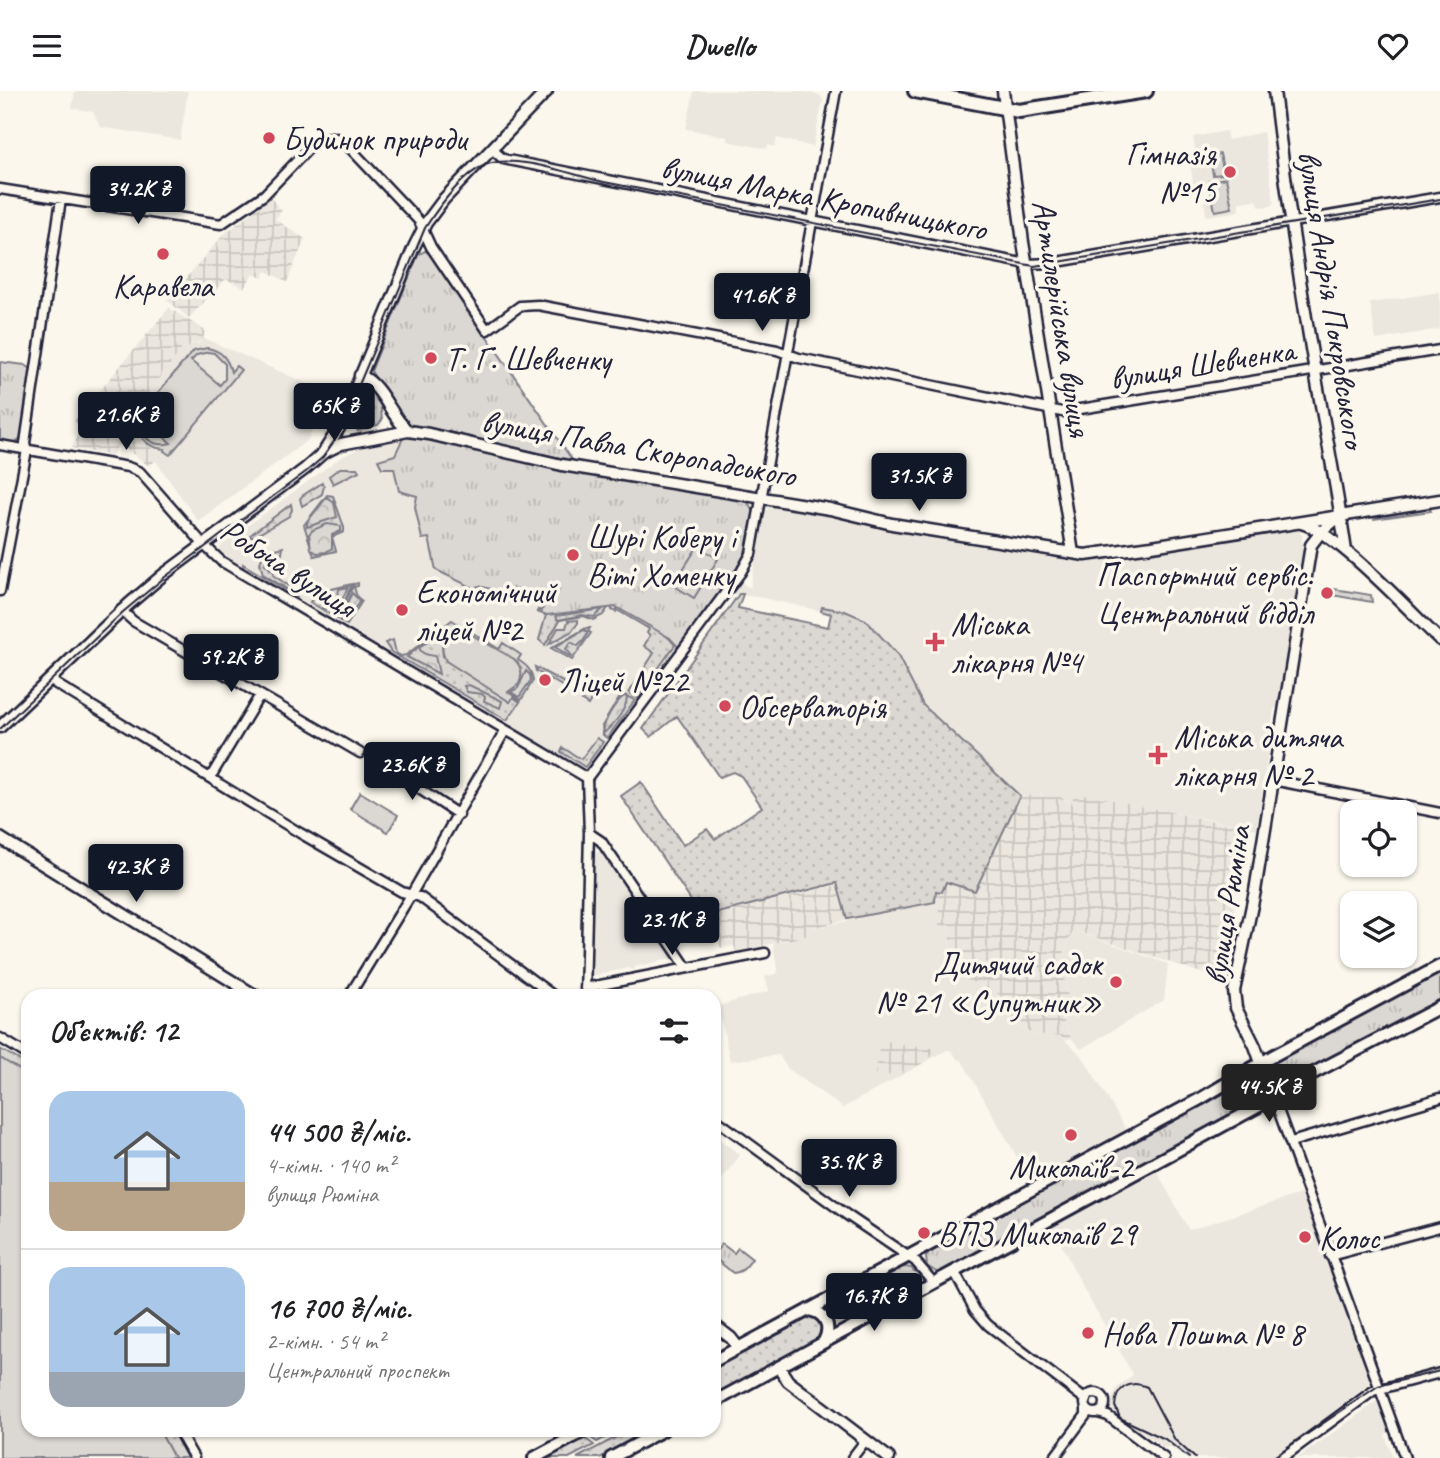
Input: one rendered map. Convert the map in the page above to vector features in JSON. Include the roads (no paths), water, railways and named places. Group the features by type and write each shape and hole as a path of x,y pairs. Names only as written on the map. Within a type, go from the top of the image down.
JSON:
{"highway":[{"path":"915,91 1006,109 1029,110 1146,91"}],"main road":[{"path":"721,1357 1440,966"},
{"path":"721,1398 1261,1105 1273,1095 1440,1007"},
{"path":"808,1310 818,1313 826,1321 828,1331 824,1342"},
{"path":"534,1458 573,1437"},
{"path":"611,1458 627,1454 652,1437"}],"street":[{"path":"0,727 121,610 323,453 343,419 422,229 444,199 547,91"},
{"path":"585,989 589,833 587,778 741,572 751,554 836,91"},
{"name":"Артилерійська вулиця","path":"1003,91 1027,264 1073,553"},
{"name":"вулиця Андрія Покровського","path":"1274,91 1291,223 1346,551"},
{"path":"0,189 221,224 264,195 314,142 332,138 340,139 349,147 413,215 422,229"},
{"name":"вулиця Марка Кропивницького","path":"492,149 503,159 1027,264 1051,263 1440,197"},
{"path":"0,591 27,450 25,443 61,199"},
{"name":"вулиця Шевченка","path":"422,229 431,247 487,330 520,306 538,305 788,353 799,358 1068,412 1440,350"},
{"path":"360,375 372,382 399,423 408,431"},
{"path":"376,439 389,426 392,410"},
{"path":"343,419 348,436 359,442"},
{"name":"вулиця Павла Скоропадського","path":"323,453 341,444 408,431 562,465 830,509 892,524 1094,555 1440,500"},
{"name":"Робоча вулиця","path":"0,445 128,467 140,472 221,562 587,778"},
{"name":"вулиця Рюміна","path":"1342,515 1321,532 1311,545 1253,902 1234,991 1236,1008 1292,1142 1330,1256 1405,1458"},
{"path":"1297,522 1321,532 1346,551 1440,640"},
{"path":"1297,522 1308,535 1311,545"},
{"path":"121,610 134,621 360,753"},
{"path":"51,678 58,686 300,833 402,892 420,897 545,989"},
{"path":"210,778 260,695"},
{"path":"353,989 459,815 505,731"},
{"path":"381,764 459,815"},
{"path":"1273,780 1440,813"},
{"path":"589,833 601,841 687,968"},
{"path":"0,838 245,989"},
{"path":"598,989 765,953"},
{"path":"0,1038 21,1051"},
{"path":"1292,1142 1440,1098"},
{"path":"721,1123 924,1269 934,1283"},
{"path":"1330,1256 1440,1227"},
{"path":"954,1271 975,1310 988,1325 1090,1410 1106,1411 1164,1458"},
{"path":"721,1330 738,1347"},
{"path":"779,1367 788,1381 889,1458"},
{"path":"1282,1458 1379,1388 1440,1373"},
{"path":"1054,1458 1090,1410 1090,1395 1098,1394 1104,1397 1106,1411"},
{"path":"182,1437 194,1458"},
{"path":"852,1458 865,1441"}],"tram line":[{"path":"0,729 123,612 323,457 337,437 425,228 459,184 485,165 497,162 527,163 604,182 1034,266 1440,199"},
{"path":"1272,1458 1378,1386 1440,1371"},
{"path":"1189,1458 1165,1439 1120,1418 1115,1406 1121,1390 1135,1384 1147,1387 1175,1440 1195,1458"}],"place":[{"name":"Будинок природи","path":"269,138"},
{"name":"Гімназія №15","path":"1230,172"},
{"name":"Каравела","path":"163,254"},
{"name":"Т. Г. Шевченку","path":"431,358"},
{"name":"Шурі Коберу і Віті Хоменку","path":"573,555"},
{"name":"Паспортний сервіс. Центральний відділ","path":"1327,593"},
{"name":"Економічний ліцей №2","path":"402,610"},
{"name":"Міська лікарня №4","path":"935,642"},
{"name":"Ліцей №22","path":"545,680"},
{"name":"Обсерваторія","path":"725,706"},
{"name":"Міська дитяча лікарня № 2","path":"1158,755"},
{"name":"Дитячий садок № 21 «Супутник»","path":"1116,982"},
{"name":"Миколаїв-2","path":"1071,1135"},
{"name":"ВПЗ Миколаїв 29","path":"924,1233"},
{"name":"Колос","path":"1305,1237"},
{"name":"Нова Пошта № 8","path":"1088,1333"}]}
